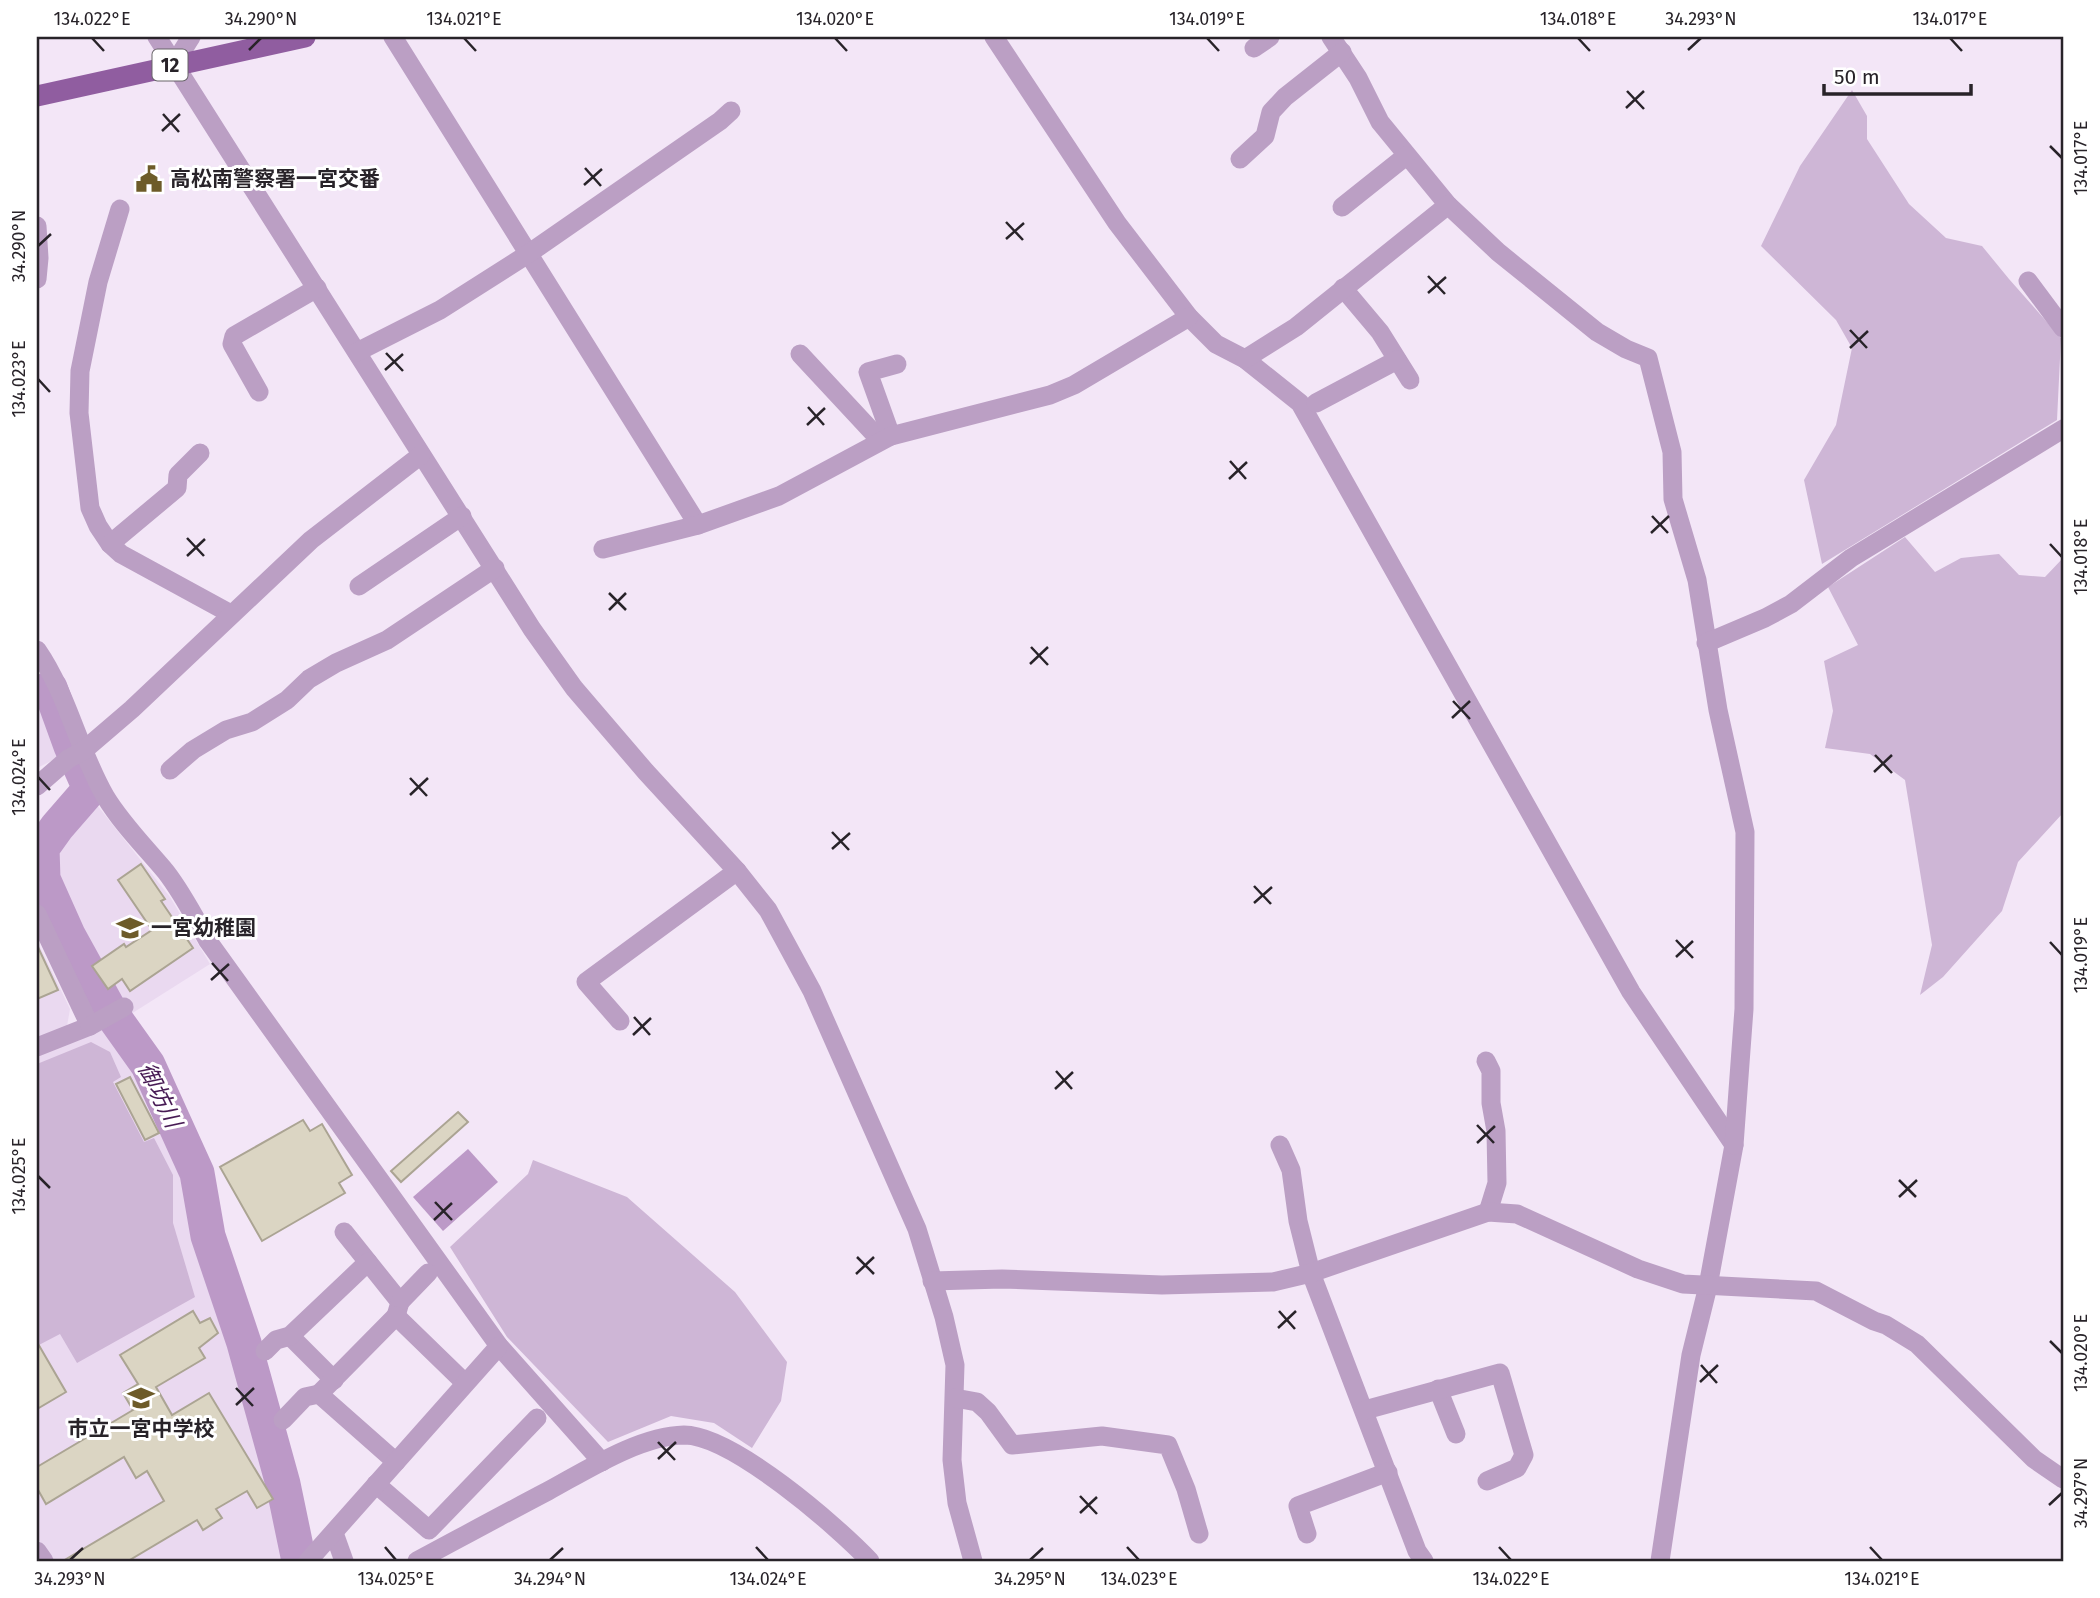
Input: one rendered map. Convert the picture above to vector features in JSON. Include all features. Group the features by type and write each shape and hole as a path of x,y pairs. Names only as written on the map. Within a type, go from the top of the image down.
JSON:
{"main road":[{"name":"12","path":"37,96 305,37"}],"street":[{"path":"157,37 532,629 574,688 646,772 737,871 768,910 812,991 917,1229 944,1317 955,1365 952,1460 957,1503 973,1561"},
{"path":"174,64 191,37"},
{"path":"393,37 698,525"},
{"path":"993,37 1117,223 1189,317 1216,344 1245,359 1300,403 1632,992 1734,1145"},
{"path":"1240,159 1265,136 1270,113 1337,44 1380,122 1448,205 1498,252 1597,332 1648,358 1672,452 1673,499 1697,580 1706,643 1745,832 1744,1009 1734,1145 1708,1286 1691,1355 1660,1561"},
{"path":"357,352 440,310 528,254 731,111"},
{"path":"1342,207 1406,156"},
{"path":"1245,359 1296,327 1448,205"},
{"path":"120,209 95,295 80,371 79,413 90,508 97,526 121,554 231,614"},
{"path":"37,226 37,279"},
{"path":"2028,281 2063,328"},
{"path":"259,392 232,344 234,336 317,288"},
{"path":"1343,288 1380,332 1410,380"},
{"path":"603,549 698,525 779,496 886,438 1050,395 1074,385 1189,317"},
{"path":"800,354 886,438"},
{"path":"1316,403 1397,360"},
{"path":"886,438 869,372 897,364"},
{"path":"1706,643 1791,604 1851,558 2063,429"},
{"path":"110,544 177,488 178,475 200,453"},
{"path":"37,786 132,709 311,540 421,454"},
{"path":"359,586 461,516"},
{"path":"170,770 193,750 226,730 251,722 287,699 309,679 336,663 387,640 495,568"},
{"path":"37,650 51,670 64,698 77,755 106,798 169,876 191,909 208,942 494,1351 603,1462"},
{"path":"620,1021 586,982 737,871"},
{"path":"37,914 96,1023"},
{"path":"37,1047 96,1023 124,1007"},
{"path":"1486,1061 1491,1071 1497,1183 1488,1212"},
{"path":"1280,1145 1291,1170 1298,1221 1311,1273 1417,1551 1424,1561"},
{"path":"932,1281 1002,1279 1162,1285 1273,1282 1311,1273 1488,1212 1517,1214 1638,1269 1683,1284 1816,1291 1886,1325 1917,1344 2034,1459 2063,1479"},
{"path":"344,1232 368,1262 398,1309 466,1383"},
{"path":"265,1351 276,1340 290,1336 368,1262"},
{"path":"283,1420 305,1397 320,1395 428,1273"},
{"path":"290,1336 334,1380"},
{"path":"309,1561 494,1351"},
{"path":"1365,1410 1500,1373 1524,1455 1517,1468 1487,1481"},
{"path":"1438,1389 1456,1434"},
{"path":"320,1395 396,1462"},
{"path":"955,1398 977,1402 988,1412 1012,1445 1102,1436 1168,1445 1186,1489 1199,1534"},
{"path":"376,1484 429,1530 537,1418"},
{"path":"417,1561 603,1462 648,1441 685,1435 722,1445 764,1471 844,1533 870,1561"},
{"path":"1307,1534 1298,1506 1388,1472"},
{"path":"334,1533 344,1561"},
{"path":"37,1551 44,1561"}],"shaded area":[{"path":"1852,90 1867,116 1867,139 1909,204 1946,238 1982,246 2061,338 2057,420 1822,564 1804,480 1836,425 1852,348 1836,320 1761,246 1800,166"},
{"path":"1905,537 1935,572 1961,558 1999,554 2019,575 2045,577 2063,558 2063,813 2018,862 2002,911 1943,977 1920,995 1932,945 1905,780 1870,754 1825,748 1833,711 1824,661 1858,645 1828,587"},
{"path":"37,676 44,685 67,753 37,768"},
{"name":"一宮幼稚園","path":"93,800 170,897 210,964 123,1019 85,958 51,885 46,855 70,818"},
{"path":"37,941 70,1009 67,1026 37,1038"},
{"name":"市立一宮中学校","path":"103,1030 134,1065 168,1126 191,1181 199,1241 278,1505 289,1561 55,1561 37,1538 37,1056"},
{"path":"91,1042 110,1052 121,1077 113,1082 144,1142 154,1138 173,1175 173,1223 195,1297 77,1363 60,1334 37,1346 37,1064"},
{"path":"468,1149 498,1182 443,1231 413,1197"},
{"path":"533,1160 627,1197 735,1292 787,1362 781,1401 752,1448 714,1423 671,1416 608,1442 507,1337 450,1247 528,1174"}],"building":[{"path":"141,864 165,899 161,901 193,948 130,991 122,979 108,989 92,966 124,944 126,947 152,930 118,880"},
{"path":"37,945 58,990 37,999"},
{"path":"130,1077 159,1133 145,1140 116,1084"},
{"path":"458,1112 468,1122 401,1182 391,1171"},
{"path":"303,1120 310,1131 322,1124 352,1175 339,1183 345,1193 262,1241 220,1167"},
{"path":"193,1311 200,1323 210,1318 218,1333 199,1348 205,1358 156,1387 172,1415 209,1393 273,1499 257,1508 247,1491 216,1509 222,1518 203,1530 197,1520 128,1561 63,1561 164,1501 147,1471 136,1478 124,1457 46,1504 37,1488 37,1467 133,1410 123,1393 138,1384 120,1355"},
{"path":"37,1342 66,1392 37,1409"}],"waterway":[{"name":"御坊川","path":"50,688 90,789 42,848 43,879 68,935 111,1013 148,1065 197,1173 208,1236 244,1343 283,1484 299,1561"}],"place":[{"name":"高松南警察署一宮交番","path":"149,179"},
{"name":"一宮幼稚園","path":"130,928"},
{"name":"市立一宮中学校","path":"141,1398"}]}
